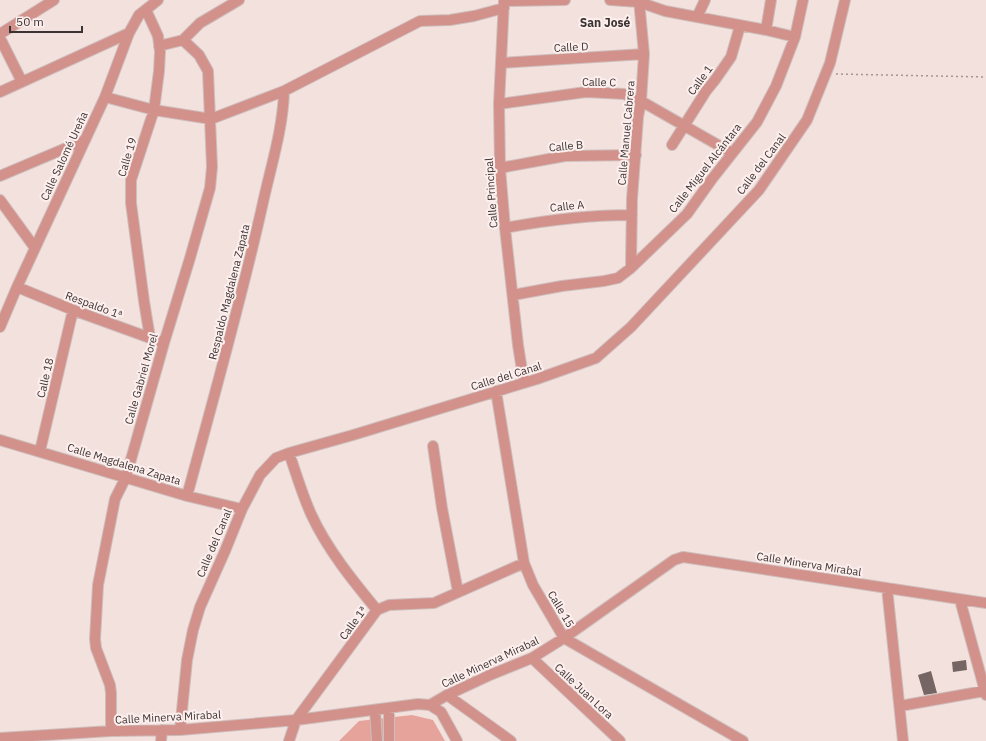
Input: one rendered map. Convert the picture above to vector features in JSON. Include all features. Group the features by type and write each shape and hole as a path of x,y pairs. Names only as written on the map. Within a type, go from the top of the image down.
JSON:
{"street":[{"path":"0,34 54,0"},
{"name":"Calle Salomé Ureña","path":"0,327 105,97 129,33 139,15 158,0"},
{"path":"159,46 183,40 200,22 239,0"},
{"path":"105,97 154,110 211,119 284,91 420,21 450,20 468,17 504,3 564,0"},
{"path":"610,0 639,1 665,11 795,37"},
{"path":"697,17 705,0"},
{"path":"766,30 771,0"},
{"name":"Calle Miguel Alcántara","path":"513,295 618,278 631,268 687,214 757,122 773,92 795,37 803,0"},
{"name":"Calle del Canal","path":"180,730 187,660 193,630 200,607 242,509 260,475 276,458 289,453 524,383 596,358 631,327 759,190 807,120 830,62 845,0"},
{"name":"Calle Manuel Cabrera","path":"631,268 632,215 638,117 641,101 644,54 639,1"},
{"name":"Calle Principal","path":"504,3 499,104 500,168 518,345 524,383"},
{"name":"Calle 19","path":"146,10 158,36 159,71 154,110 131,180 131,203 150,338"},
{"name":"Calle 1","path":"672,145 706,90 716,80 731,57 740,26"},
{"path":"0,92 129,33"},
{"path":"0,38 22,82"},
{"name":"Calle Gabriel Morel","path":"111,731 110,685 96,648 95,639 98,585 115,499 126,477 210,188 212,168 208,71 199,55 183,40"},
{"name":"Calle D","path":"501,63 644,54"},
{"name":"Respaldo Magdalena Zapata","path":"187,496 227,349 256,234 283,112 284,91"},
{"name":"Calle C","path":"499,104 586,92 624,94 641,101 732,153"},
{"path":"0,176 85,140"},
{"name":"Calle B","path":"500,168 565,156 636,155"},
{"path":"0,200 35,248"},
{"name":"Calle A","path":"505,228 543,221 601,215 632,215"},
{"name":"Respaldo 1ª","path":"17,287 73,310 164,343"},
{"name":"Calle 18","path":"40,451 73,310"},
{"name":"Calle 15","path":"496,391 524,563 533,585 564,638 740,740"},
{"name":"Calle Magdalena Zapata","path":"0,440 187,496 242,509"},
{"path":"433,446 442,508 458,592"},
{"path":"289,453 302,490 315,520 332,551 360,590 377,610"},
{"name":"Calle Minerva Mirabal","path":"0,738 95,737 111,731 180,730 296,720 418,704 430,705 490,675 532,658 564,638 674,560 683,557 986,603"},
{"name":"Calle 1ª","path":"289,741 296,720 377,610 388,605 434,603 524,563"},
{"path":"887,588 903,741"},
{"path":"900,706 985,693 960,600"},
{"name":"Calle Juan Lora","path":"532,658 620,741"},
{"path":"448,695 511,741"},
{"path":"430,705 441,712 457,741"},
{"path":"389,708 389,741"},
{"path":"375,710 377,741"},
{"path":"161,741 162,730"}],"path":[{"path":"826,73 986,77"}],"shaded area":[{"path":"412,715 433,720 445,741 339,741 359,721"}],"building":[{"path":"966,660 967,670 953,672 952,662"},
{"path":"931,671 937,693 924,695 918,675"}],"district":[{"name":"San José","path":"605,22"}]}
